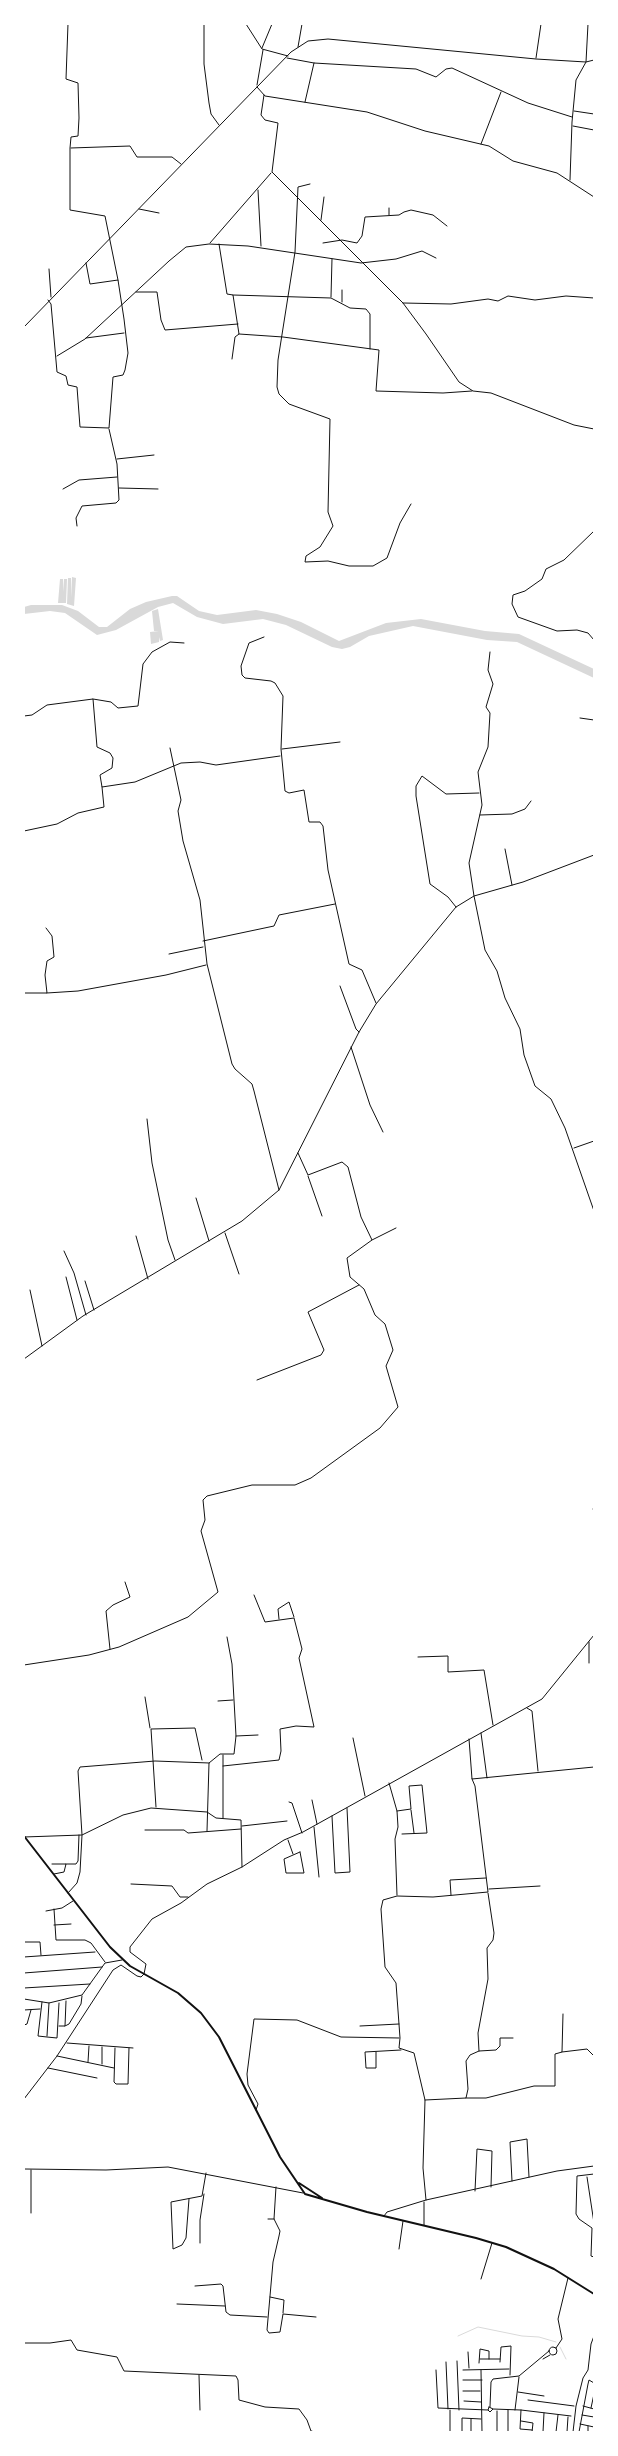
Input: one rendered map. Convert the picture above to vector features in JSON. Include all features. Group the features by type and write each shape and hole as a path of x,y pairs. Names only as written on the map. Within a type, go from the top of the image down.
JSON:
{"main road":[{"path":"24,1837 110,1947 123,1960 178,1993 201,2013 219,2037 280,2157 305,2194 384,2216 492,2242 526,2256 568,2277 594,2294"},
{"path":"297,2182 325,2199"}],"street":[{"path":"68,24 66,79 78,83 80,118 78,136 72,137 70,148 70,210 105,216 118,280 128,353 123,375 113,377 109,428 116,459 119,500 82,506 76,518 77,526"},
{"path":"204,24 204,64 209,103 211,114 219,125"},
{"path":"246,24 262,49 287,57 314,63 416,69 436,77 446,69 452,68 501,91 573,118"},
{"path":"272,24 262,49 256,81 257,87 264,95 367,112 424,131 480,144 496,149 513,161 545,168 570,180 594,197"},
{"path":"298,47 302,24"},
{"path":"536,59 541,24"},
{"path":"570,180 576,80 586,62 588,24"},
{"path":"24,327 219,125 287,57 308,41 328,39 536,59 586,62 594,60"},
{"path":"305,102 314,63"},
{"path":"480,144 501,91"},
{"path":"209,244 272,172 278,123 265,120 261,115 264,95"},
{"path":"574,110 594,114"},
{"path":"572,126 594,130"},
{"path":"70,148 130,146 137,157 172,157 181,164"},
{"path":"272,172 342,240 403,304 459,382 473,391"},
{"path":"310,184 299,185 289,295 278,360 279,394 289,404 330,419 328,512 333,526 320,547 306,556 305,562 328,561 349,566 373,566 387,558 400,522 410,504"},
{"path":"258,190 261,247"},
{"path":"321,220 324,197"},
{"path":"389,208 389,215"},
{"path":"138,209 159,213"},
{"path":"323,243 326,240 358,242 365,217 399,215 412,210 433,215 447,226"},
{"path":"219,244 227,294 331,298 348,308 369,311 370,349"},
{"path":"57,356 86,339 177,253 186,247 219,244 261,247 361,262 396,259 422,251 436,258"},
{"path":"331,298 332,259"},
{"path":"86,262 90,284 118,280"},
{"path":"49,269 51,297"},
{"path":"342,290 342,303"},
{"path":"136,292 157,292 161,320 165,330 238,324"},
{"path":"233,295 240,334"},
{"path":"403,304 451,304 488,299 498,301 508,296 535,300 566,296 594,298"},
{"path":"48,300 51,304 57,372 66,376 68,385 77,387 80,427 109,428"},
{"path":"86,339 125,332"},
{"path":"232,359 235,338 240,334 283,337 379,350 376,391 443,393 473,391 491,393 574,425 594,430"},
{"path":"116,459 154,455"},
{"path":"63,489 79,480 118,477"},
{"path":"118,488 158,489"},
{"path":"594,531 564,560 546,569 542,579 537,583 525,591 513,595 512,604 518,617 557,631 577,630 588,633 594,640"},
{"path":"264,637 249,643 245,650 241,671 245,678 275,683 283,696 281,756 285,791 289,793 304,790 309,822 312,824 320,822 323,826 328,870 349,964 359,967 365,973 376,1004"},
{"path":"24,716 32,715 47,705 93,699 111,702 118,708 138,706 143,664 152,652 170,642 184,644"},
{"path":"490,652 488,670 493,684 486,707 490,713 488,747 478,772 479,793 482,805 469,864 484,950 497,971 506,998 520,1029 524,1056 535,1086 551,1098 573,1149 581,1178 594,1210"},
{"path":"24,831 57,824 78,813 104,807 100,775 112,768 113,758 110,753 97,747 93,699"},
{"path":"580,718 594,720"},
{"path":"281,749 340,742"},
{"path":"170,748 181,800 178,811 183,841 200,900 203,947 207,964 232,1064 252,1084 279,1190"},
{"path":"102,787 135,782 173,766 200,762 209,765 226,764 281,756"},
{"path":"456,907 448,897 430,884 416,786 420,777 424,777 446,794 479,793"},
{"path":"479,815 512,814 526,809 531,802"},
{"path":"505,849 512,886"},
{"path":"24,1359 78,1320 225,1233 262,1206 279,1190 351,1046 376,1004 456,907 474,896 512,886 594,855"},
{"path":"203,941 274,926 279,915 336,903"},
{"path":"46,928 52,936 54,958 47,961 45,975 47,993"},
{"path":"170,954 203,947"},
{"path":"24,993 78,991 166,975 207,964"},
{"path":"340,986 356,1029 359,1032"},
{"path":"351,1046 370,1105 383,1132"},
{"path":"147,1119 153,1170 168,1240 175,1261"},
{"path":"573,1149 594,1141"},
{"path":"298,1152 322,1216"},
{"path":"308,1175 345,1163 361,1217 372,1240"},
{"path":"196,1198 209,1242"},
{"path":"24,1665 110,1649 156,1632 188,1616 218,1592 201,1531 205,1520 204,1500 207,1496 252,1485 294,1485 311,1478 380,1428 398,1407 386,1366 393,1350 385,1324 375,1315 364,1289 350,1277 347,1258 372,1240 396,1228"},
{"path":"225,1233 238,1274"},
{"path":"136,1236 148,1279"},
{"path":"64,1251 74,1273 86,1315"},
{"path":"66,1277 78,1320"},
{"path":"85,1282 94,1310"},
{"path":"257,1380 321,1355 324,1350 308,1312 359,1285"},
{"path":"30,1290 42,1346"},
{"path":"110,1649 106,1611 113,1605 130,1597 125,1582"},
{"path":"254,1595 265,1622 294,1618"},
{"path":"223,1766 279,1760 281,1751 280,1729 296,1726 314,1727 299,1658 302,1649 289,1602 278,1609 280,1620"},
{"path":"24,2098 57,2056 95,1995 117,1966 120,1965 141,1977 144,1974 146,1964 130,1952 130,1947 152,1919 207,1884 242,1867 287,1839 302,1833 365,1796 542,1699 594,1635"},
{"path":"68,1893 77,1883 82,1835 78,1771 80,1767 153,1761 209,1762 223,1754 234,1754 236,1736 232,1664 227,1637"},
{"path":"589,1641 589,1663"},
{"path":"418,1657 448,1656 448,1672 484,1670 493,1726"},
{"path":"145,1697 151,1729 156,1808"},
{"path":"218,1702 234,1700"},
{"path":"526,1708 532,1711 538,1772"},
{"path":"151,1729 195,1728 202,1761"},
{"path":"481,1732 487,1778"},
{"path":"236,1736 258,1735"},
{"path":"353,1738 365,1796"},
{"path":"469,1739 472,1779 475,1786 494,1933 493,1940 487,1948 488,1979 478,2033 479,2051"},
{"path":"223,1754 223,1818"},
{"path":"207,1831 209,1762"},
{"path":"472,1779 594,1767"},
{"path":"389,1783 397,1810 397,1896"},
{"path":"402,1834 414,1834 427,1833 422,1785 409,1786 414,1834"},
{"path":"312,1800 317,1824"},
{"path":"289,1802 292,1803 302,1833"},
{"path":"332,1816 335,1872 350,1872 347,1807"},
{"path":"24,1837 82,1835 123,1814 156,1808 207,1812 216,1818 241,1820 242,1867"},
{"path":"397,1810 411,1809"},
{"path":"242,1826 287,1820"},
{"path":"314,1826 319,1877"},
{"path":"145,1830 184,1830 188,1834 242,1829"},
{"path":"52,1864 76,1864 78,1861 79,1835"},
{"path":"287,1839 293,1854"},
{"path":"293,1854 302,1854 304,1873 286,1873 284,1859 293,1854"},
{"path":"53,1874 64,1872 66,1864"},
{"path":"451,1895 450,1880 486,1878"},
{"path":"130,1884 172,1886 180,1897 188,1897"},
{"path":"401,2050 399,2048 396,1983 385,1967 384,1933 381,1921 383,1900 397,1896 451,1895 540,1886"},
{"path":"46,1910 62,1908 73,1901"},
{"path":"54,1909 56,1940 85,1940 91,1943 105,1963"},
{"path":"54,1925 71,1924"},
{"path":"24,1942 40,1942 41,1956"},
{"path":"24,1957 97,1952"},
{"path":"57,2026 69,2024 80,2004 82,1995 105,1963 123,1960"},
{"path":"24,1973 102,1968"},
{"path":"24,1988 91,1984"},
{"path":"24,2000 49,2003 82,1995"},
{"path":"65,2026 66,2000"},
{"path":"42,2001 38,2036 57,2038 59,2002"},
{"path":"46,2037 49,2003"},
{"path":"24,2010 41,2009"},
{"path":"24,2024 27,2024 31,2010"},
{"path":"562,2052 563,2014"},
{"path":"256,2110 259,2107 248,2085 247,2074 254,2019 296,2020 341,2037 400,2038"},
{"path":"360,2026 399,2024"},
{"path":"466,2098 468,2089 466,2061 470,2055 479,2051 496,2050 500,2046 500,2038 513,2038"},
{"path":"66,2043 133,2048"},
{"path":"88,2063 89,2045"},
{"path":"102,2047 102,2065"},
{"path":"115,2048 115,2084 128,2084 129,2048"},
{"path":"425,2100 486,2098 534,2086 555,2086 555,2054 587,2049 594,2056"},
{"path":"376,2052 376,2068 366,2068 365,2052 401,2050 414,2053 425,2100 424,2225"},
{"path":"57,2056 115,2068"},
{"path":"48,2068 97,2078"},
{"path":"512,2182 510,2142 527,2139 529,2178"},
{"path":"475,2190 477,2149 492,2151 491,2187"},
{"path":"384,2216 387,2212 425,2200 594,2166"},
{"path":"24,2169 106,2170 168,2167 293,2190 305,2194"},
{"path":"31,2169 31,2213"},
{"path":"200,2243 200,2220 206,2173"},
{"path":"592,2228 578,2219 576,2214 577,2176 594,2174"},
{"path":"587,2176 594,2224 592,2228 592,2256 594,2257"},
{"path":"293,2190 297,2182"},
{"path":"270,2297 284,2300 280,2332 276,2334 269,2333 266,2330 273,2262 280,2231 274,2219 276,2187"},
{"path":"189,2199 188,2233 182,2245 173,2249 171,2202 189,2199 200,2198 204,2193"},
{"path":"268,2219 274,2219"},
{"path":"399,2249 404,2220"},
{"path":"481,2279 492,2242"},
{"path":"488,2410 490,2407 490,2382 496,2377 519,2376 542,2359 557,2353 556,2348 562,2340 558,2319 568,2277"},
{"path":"196,2286 221,2284 223,2286 226,2312 230,2315 268,2318"},
{"path":"177,2304 226,2306"},
{"path":"283,2314 316,2317"},
{"path":"573,2432 576,2406 583,2378 588,2370 591,2344 594,2336"},
{"path":"24,2343 50,2343 69,2339 77,2350 117,2357 124,2371 236,2376 239,2400 265,2407 299,2409 307,2420 311,2431 315,2432"},
{"path":"500,2362 502,2346 511,2346 510,2376"},
{"path":"479,2363 479,2350 482,2348 489,2351 489,2359"},
{"path":"542,2359 551,2348 556,2348"},
{"path":"468,2352 469,2370"},
{"path":"479,2359 500,2359"},
{"path":"457,2361 458,2410"},
{"path":"446,2362 450,2432"},
{"path":"464,2370 510,2369"},
{"path":"436,2370 437,2406 440,2409 488,2410 490,2412 493,2409"},
{"path":"482,2370 482,2432"},
{"path":"199,2374 200,2410"},
{"path":"516,2410 519,2376"},
{"path":"463,2380 482,2380"},
{"path":"579,2432 582,2406 589,2380 594,2383"},
{"path":"464,2391 482,2391"},
{"path":"517,2392 544,2396"},
{"path":"591,2408 594,2394"},
{"path":"528,2400 576,2406"},
{"path":"464,2402 482,2402"},
{"path":"582,2406 594,2408"},
{"path":"490,2407 497,2410 521,2410 571,2416"},
{"path":"497,2410 497,2432"},
{"path":"508,2410 508,2432"},
{"path":"521,2410 520,2429 532,2431 533,2423 521,2422"},
{"path":"543,2432 544,2413"},
{"path":"556,2432 558,2414"},
{"path":"581,2415 594,2417"},
{"path":"567,2432 568,2416"},
{"path":"462,2432 462,2418 482,2418"},
{"path":"471,2418 471,2432"},
{"path":"580,2424 594,2427"},
{"path":"588,2426 588,2432"}],"shaded area":[{"path":"72,577 76,578 74,606 67,604 68,578 71,578 71,598"},
{"path":"60,579 63,579 63,592 64,579 67,579 66,603 58,603"},
{"path":"177,596 199,611 217,615 256,610 277,614 301,622 339,641 386,623 421,619 485,631 519,634 594,669 594,678 517,642 487,640 413,626 369,636 350,647 342,649 332,647 286,625 263,619 223,624 197,617 173,603 158,607 116,630 97,635 65,613 50,611 24,614 24,607 31,605 62,605 78,611 99,627 107,627 130,609 146,602"},
{"path":"158,609 163,640 160,641 159,637 159,642 151,644 150,632 159,631 154,631 152,611"}],"waterway":[{"path":"458,2336 478,2327 522,2336 539,2337 556,2342"},
{"path":"560,2347 566,2359"}]}
